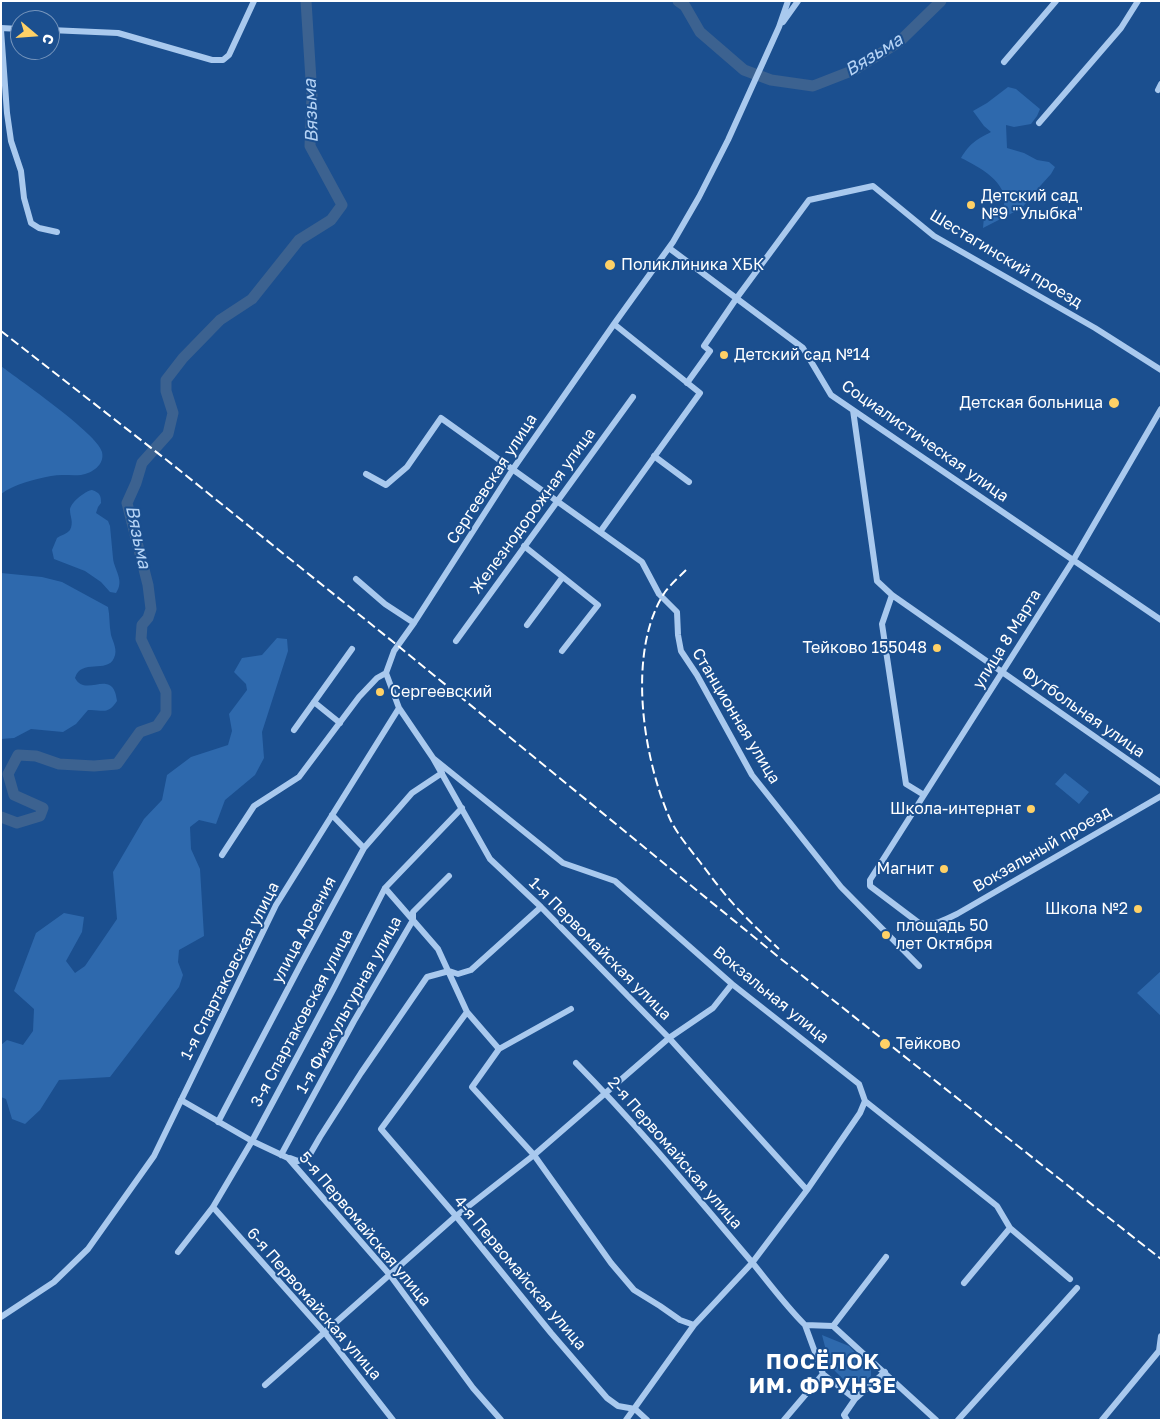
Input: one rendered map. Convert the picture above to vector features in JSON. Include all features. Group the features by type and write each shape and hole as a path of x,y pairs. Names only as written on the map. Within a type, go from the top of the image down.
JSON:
{"street":[{"path":"60,30 118,33 212,60 223,60 229,54 254,1"},
{"path":"779,27 788,1"},
{"path":"779,27 798,1"},
{"path":"1004,62 1056,1"},
{"path":"1039,123 1121,28 1138,1"},
{"name":"Сергеевская улица","path":"386,673 394,651 513,469 669,248 699,197 752,88 779,27"},
{"path":"1,29 7,113 11,141 21,171 24,198 31,222 39,228 57,232"},
{"name":"Шестагинский проезд","path":"736,299 809,200 873,186 934,236 1087,324 1161,370"},
{"name":"Социалистическая улица","path":"669,248 803,348 832,395 1161,620"},
{"path":"687,383 710,351 704,346 736,299"},
{"path":"600,532 700,393 614,324"},
{"name":"Железнодорожная улица","path":"456,641 633,397"},
{"name":"улица 8 Марта","path":"935,924 925,925 919,923 872,889 870,880 1074,559 1161,409"},
{"name":"Футбольная улица","path":"853,410 876,581 892,595 1161,783"},
{"name":"Станционная улица","path":"366,474 386,485 407,468 441,418 642,562 659,594 677,612 681,651 752,775 841,887 919,966"},
{"path":"654,456 689,482"},
{"path":"524,546 598,605 562,651"},
{"path":"527,624 562,578"},
{"path":"356,579 385,604 414,623"},
{"path":"892,595 882,624 906,784 924,795"},
{"path":"294,730 352,649"},
{"path":"222,855 254,806 299,778 359,697 377,678 386,673 399,708"},
{"path":"314,702 340,722"},
{"name":"1-я Первомайская улица","path":"399,708 433,758 490,858 541,907 669,1038 807,1190"},
{"name":"1-я Спартаковская улица","path":"1,1317 54,1282 88,1248 154,1156 276,905 399,708"},
{"name":"Вокзальная улица","path":"433,758 563,863 615,882 732,984 859,1084 865,1101 997,1206 1010,1228 1070,1279"},
{"name":"улица Арсения","path":"218,1122 300,964 364,848 412,793 442,773"},
{"name":"Вокзальный проезд","path":"935,924 957,914 1161,796"},
{"name":"3-я Спартаковская улица","path":"178,1252 212,1208 252,1141 385,888 462,808"},
{"path":"332,815 364,848"},
{"name":"1-я Физкультурная улица","path":"282,1155 354,1021 413,920 413,912 448,876"},
{"path":"385,888 438,949 467,1012 499,1049"},
{"path":"288,1158 298,1161 310,1156 320,1137 427,977 449,971 458,974 471,970 541,907"},
{"path":"264,1385 456,1216 534,1155 669,1038 713,1008 732,984"},
{"path":"571,1009 499,1049 472,1088 534,1155 611,1263 634,1290 680,1320 694,1325"},
{"name":"4-я Первомайская улица","path":"467,1012 381,1130 456,1216 550,1333 607,1398 618,1406 635,1409 647,1420"},
{"name":"2-я Первомайская улица","path":"576,1063 606,1093 752,1262 784,1304 805,1325"},
{"name":"5-я Первомайская улица","path":"181,1100 252,1141 288,1158 390,1275 473,1388 501,1420"},
{"path":"626,1420 694,1325 752,1262 807,1190 860,1114 865,1101"},
{"name":"6-я Первомайская улица","path":"212,1208 325,1333 394,1420"},
{"path":"964,1283 1010,1228"},
{"path":"833,1326 886,1257"},
{"path":"958,1420 1077,1288"},
{"path":"855,1399 823,1374 805,1325 833,1326 936,1420"},
{"path":"1102,1420 1159,1351 1161,1336"},
{"path":"846,1417 855,1399 885,1372"},
{"path":"784,1420 823,1374"}],"shaded area":[{"path":"1008,87 1016,89 1040,109 1031,124 1014,127 1006,125 1007,148 1024,153 1037,160 1049,162 1055,167 1022,208 983,228 984,217 993,209 1004,205 1002,190 991,176 961,158 974,142 991,132 973,111"},
{"path":"1,366 87,433 102,452 102,461 97,468 81,475 55,475 32,480 12,487 1,494"},
{"path":"92,490 98,493 101,498 101,503 96,513 108,521 110,526 113,558 119,579 116,593 110,592 101,582 85,571 54,559 52,550 57,538 67,533 71,527 70,510 72,504"},
{"path":"1,573 42,577 62,582 108,607 111,635 115,649 114,658 111,663 106,665 83,669 78,672 75,678 80,684 86,686 105,684 110,686 114,691 117,701 110,709 104,711 88,710 76,724 63,732 31,729 14,738 1,739"},
{"path":"277,638 287,639 288,651 262,732 264,758 255,775 225,800 216,824 199,820 190,827 191,849 200,869 204,936 179,950 178,962 183,975 179,987 110,1077 59,1080 40,1110 25,1124 12,1119 6,1099 1,1097 1,1045 7,1040 23,1045 33,1031 34,1009 14,991 36,933 64,913 84,917 82,932 66,961 75,973 85,966 117,919 113,872 144,819 162,800 167,775 191,757 228,745 232,731 229,714 247,690 246,684 234,672 242,658 262,655"},
{"path":"1065,773 1089,792 1079,804 1055,784"},
{"path":"1161,971 1161,1016 1137,993"},
{"path":"822,1335 849,1346 871,1369 871,1376 854,1390 830,1366"}],"waterway":[{"name":"Вязьма","path":"1,817 17,823 40,816 43,808 14,795 8,774 18,755 36,756 59,764 94,766 117,764 140,732 157,726 166,713 166,692 141,639 142,625 148,618 151,609 148,585 127,503 142,463 168,434 173,413 166,391 166,380 183,358 220,320 252,299 299,240 331,220 342,205 310,146 312,96 306,1"},
{"name":"Вязьма","path":"678,1 685,6 700,32 744,70 771,80 813,86 854,70 899,42 941,1"}],"railway":[{"path":"1,331 173,465 397,645 776,955 1161,1259"},
{"path":"686,570 665,592 653,616 646,644 642,674 643,705 646,736 652,766 660,794 670,819 680,836 730,900 779,949"}],"place":[{"name":"Детский сад №9 \"Улыбка\"","path":"971,205"},
{"name":"Поликлиника ХБК","path":"610,265"},
{"name":"Детский сад №14","path":"724,355"},
{"name":"Детская больница","path":"1114,403"},
{"name":"Тейково 155048","path":"937,648"},
{"name":"Сергеевский","path":"380,692"},
{"name":"Школа-интернат","path":"1031,809"},
{"name":"Магнит","path":"944,869"},
{"name":"Школа №2","path":"1138,909"},
{"name":"площадь 50 лет Октября","path":"886,935"},
{"name":"Тейково","path":"885,1044"}],"district":[{"name":"ПОСЁЛОК ИМ. ФРУНЗЕ","path":"823,1374"}]}
